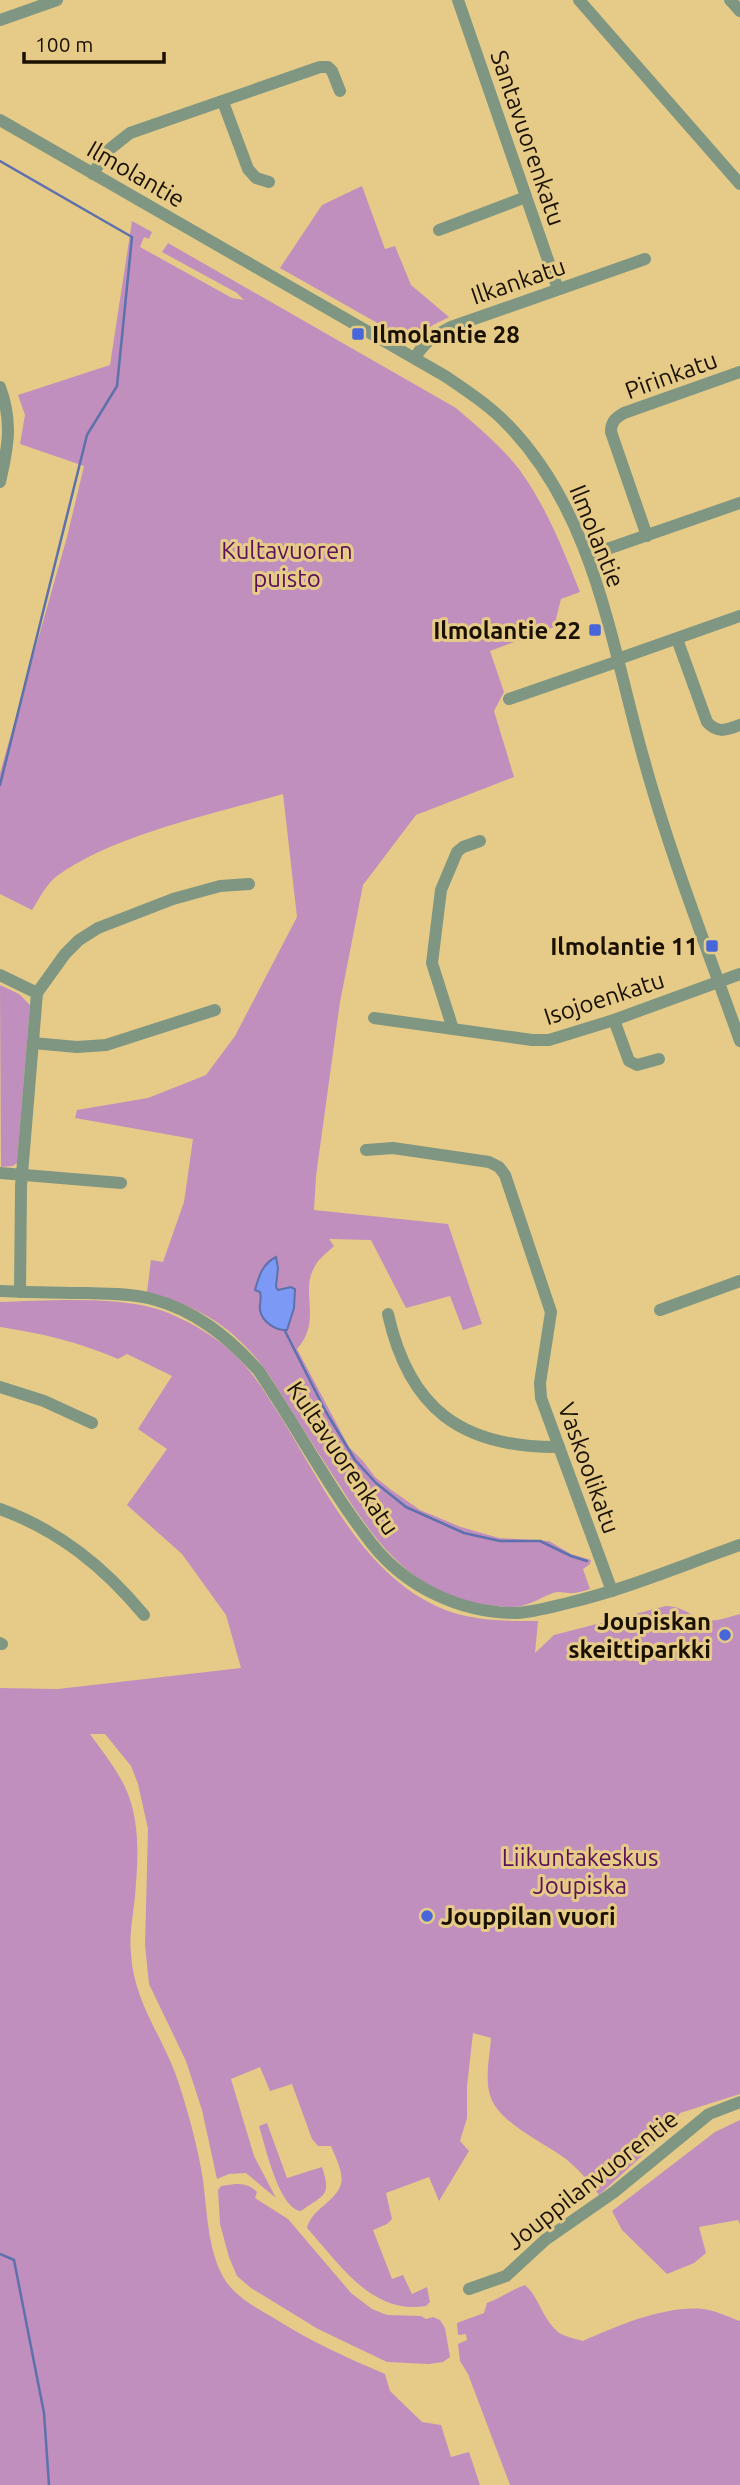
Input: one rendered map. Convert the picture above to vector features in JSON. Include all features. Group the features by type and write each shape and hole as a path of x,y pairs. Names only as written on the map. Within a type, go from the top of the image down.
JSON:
{"street":[{"path":"0,20 57,0"},
{"name":"Santavuorenkatu","path":"458,0 558,289"},
{"path":"579,0 740,184"},
{"path":"730,0 740,11"},
{"path":"93,174 106,152 130,133 320,67 328,67 332,71 340,91"},
{"path":"223,102 248,169 256,178 269,182"},
{"name":"Ilmolantie","path":"0,120 415,358 478,399 508,424 554,484 573,520 587,556 663,824 740,1041"},
{"path":"439,230 526,197"},
{"name":"Ilkankatu","path":"415,358 423,345 443,331 645,259"},
{"name":"Pirinkatu","path":"647,536 611,432 611,425 624,413 740,372"},
{"path":"0,387 6,403 9,425 0,482"},
{"path":"587,556 740,503"},
{"path":"509,699 740,616"},
{"path":"677,639 707,722 712,728 722,732 740,725"},
{"path":"453,1029 432,963 441,890 445,875 457,852 463,846 480,841"},
{"path":"20,1292 22,1174 37,993 65,954 79,940 98,928 173,899 220,886 249,884"},
{"name":"Isojoenkatu","path":"374,1018 532,1040 549,1040 614,1020 740,974"},
{"path":"0,975 37,993"},
{"path":"33,1043 77,1047 106,1045 215,1010"},
{"path":"614,1020 629,1061 637,1065 659,1059"},
{"name":"Vaskoolikatu","path":"366,1150 393,1149 489,1162 499,1167 505,1175 551,1312 540,1383 541,1398 612,1591"},
{"path":"0,1173 121,1183"},
{"path":"660,1310 740,1281"},
{"name":"Kultavuorenkatu","path":"0,1291 140,1296 176,1307 217,1330 258,1370 372,1544 407,1578 458,1604 516,1613 547,1608 612,1591 740,1545"},
{"path":"388,1314 394,1344 406,1372 435,1409 479,1436 503,1444 531,1448 559,1447"},
{"path":"0,1387 44,1401 92,1423"},
{"path":"0,1509 43,1529 94,1561 144,1615"},
{"name":"Jouppilanvuorentie","path":"469,2289 506,2276 545,2240 614,2192 709,2115 740,2102"}],"green space":[{"path":"362,186 385,249 395,246 411,285 449,317 433,325 411,342 280,268 322,205"},
{"name":"Kultavuoren puisto","path":"132,221 152,232 149,239 144,237 140,247 232,298 244,300 237,293 162,252 168,243 456,408 505,452 529,483 553,528 580,592 561,599 554,627 490,651 504,692 494,711 514,777 416,815 363,885 340,1002 316,1176 314,1210 448,1224 482,1324 463,1330 450,1296 406,1308 371,1240 329,1239 334,1246 319,1260 311,1276 309,1327 297,1349 349,1447 375,1477 420,1510 461,1527 499,1538 549,1541 571,1554 591,1560 583,1569 590,1589 574,1593 555,1592 515,1607 478,1603 451,1596 428,1585 389,1553 356,1510 273,1381 251,1352 234,1335 211,1319 187,1306 147,1292 151,1260 163,1262 184,1202 193,1139 75,1118 77,1110 148,1098 206,1075 235,1036 297,917 283,794 166,827 107,848 53,879 32,910 0,894 0,773 67,537 84,466 20,444 25,415 18,395 110,365"},
{"path":"0,985 19,994 30,1005 17,1163 1,1167"},
{"name":"Liikuntakeskus Joupiska","path":"88,1300 134,1304 173,1315 206,1332 235,1355 255,1377 333,1504 373,1558 397,1581 424,1600 454,1613 506,1621 538,1621 535,1653 554,1635 666,1606 709,1620 740,1614 740,2094 680,2113 665,2135 599,2195 566,2159 513,2124 496,2107 488,2084 491,2038 473,2033 467,2086 467,2118 460,2141 469,2151 439,2201 429,2177 386,2193 392,2219 373,2230 392,2279 403,2275 412,2294 427,2287 430,2302 426,2306 406,2307 373,2295 344,2270 307,2228 313,2216 338,2190 341,2175 331,2146 318,2146 312,2139 292,2084 270,2091 260,2067 231,2079 254,2156 276,2198 246,2173 229,2174 217,2179 202,2110 186,2061 149,1984 145,1945 148,1829 138,1784 131,1766 105,1734 90,1734 121,1780 134,1813 137,1855 131,1940 133,1972 144,2006 174,2070 187,2109 200,2163 213,2250 224,2278 233,2290 256,2308 327,2348 385,2374 390,2391 422,2422 441,2425 451,2457 469,2452 480,2485 0,2485 0,1688 58,1689 241,1668 226,1615 182,1554 127,1505 167,1449 138,1429 172,1376 127,1354 118,1359 60,1339 0,1327 0,1302"},
{"path":"740,2120 740,2224 738,2220 699,2227 706,2253 694,2263 667,2274 622,2230 612,2211 715,2132"},
{"path":"267,2123 287,2178 322,2167 326,2190 320,2198 301,2211 293,2208 286,2200 274,2175 259,2126"},
{"path":"235,2184 252,2188 257,2192 255,2198 288,2219 351,2293 372,2309 387,2315 421,2316 426,2319 433,2317 440,2320 445,2328 450,2357 443,2362 429,2364 387,2362 318,2329 251,2288 237,2276 220,2224 218,2190 221,2186"},
{"path":"525,2285 555,2329 563,2335 583,2341 626,2323 673,2310 708,2310 740,2321 740,2485 510,2485 468,2374 460,2361 458,2344 467,2340 466,2334 458,2335 457,2323 484,2313 487,2303"}],"water":[{"path":"276,1257 276,1287 278,1290 291,1287 295,1289 294,1308 287,1330 267,1322 260,1310 260,1292 255,1290 264,1267"}],"waterway":[{"path":"0,161 132,237 117,386 87,435 0,785"},
{"path":"285,1331 326,1412 355,1460 376,1483 406,1507 464,1533 500,1541 540,1541 587,1561"},
{"path":"0,2254 14,2260 44,2413 49,2485"}],"place":[{"name":"Ilmolantie 28","path":"358,334"},
{"name":"Ilmolantie 22","path":"595,630"},
{"name":"Ilmolantie 11","path":"712,946"},
{"name":"Joupiskan skeittiparkki","path":"725,1635"},
{"name":"Jouppilan vuori","path":"427,1916"}]}
